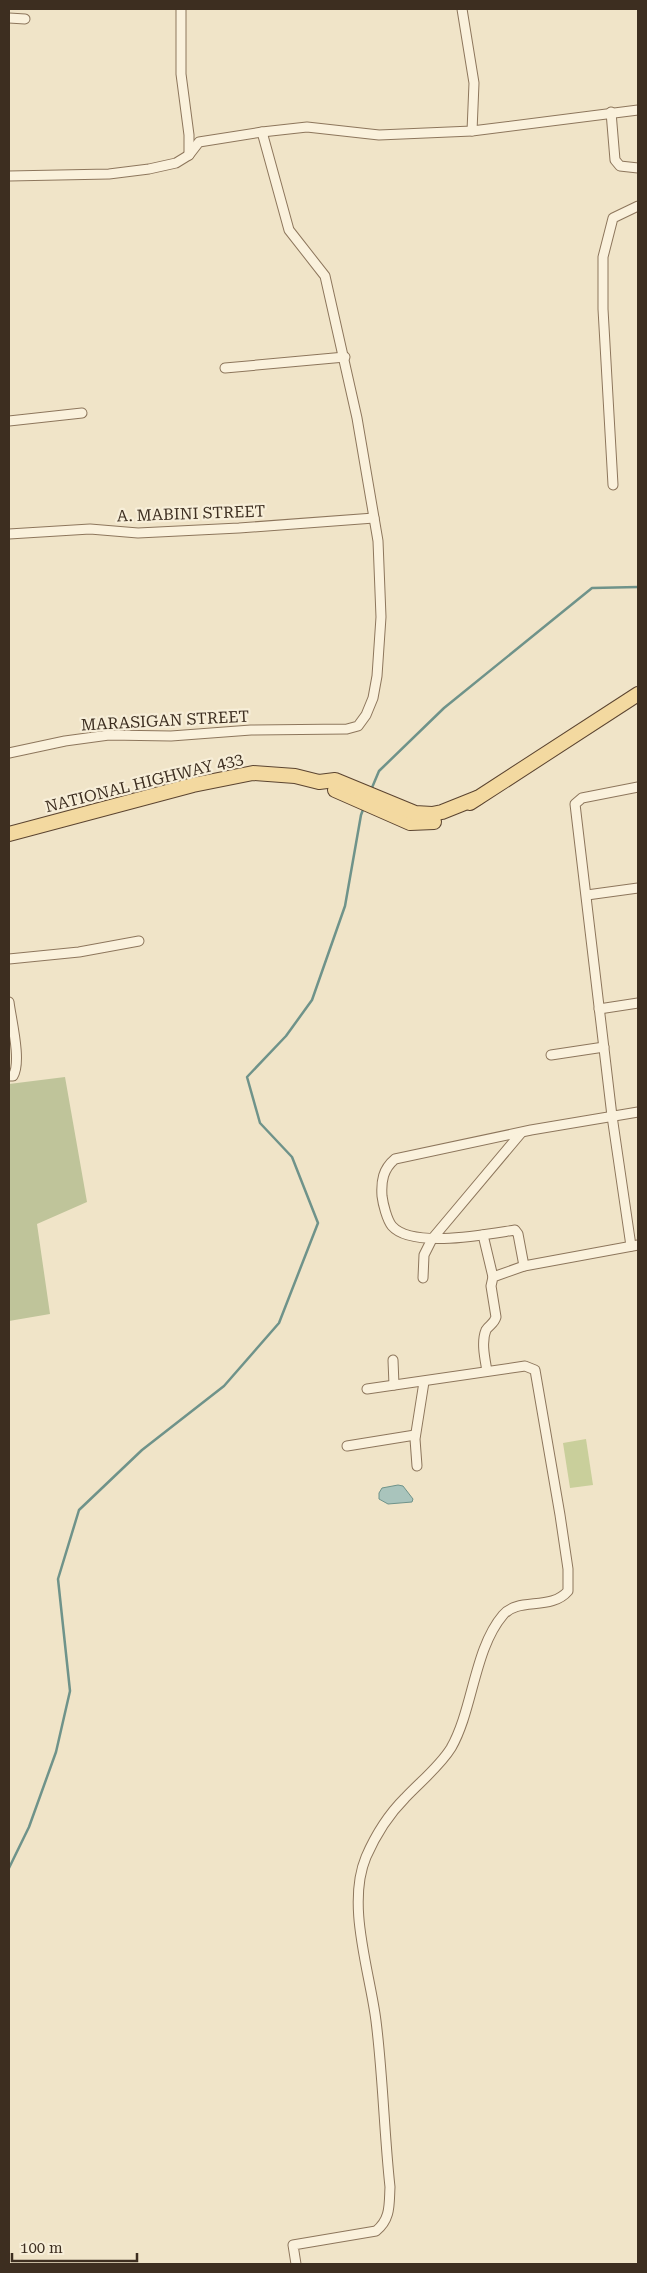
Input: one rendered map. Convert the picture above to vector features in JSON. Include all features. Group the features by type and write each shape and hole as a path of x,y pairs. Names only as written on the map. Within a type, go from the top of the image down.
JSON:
{"main road":[{"name":"NATIONAL HIGHWAY 433","path":"9,834 224,777 253,773 275,773 334,785 399,813 432,814 458,807 477,798 638,694"}],"street":[{"path":"181,9 181,74 189,135 189,155"},
{"path":"462,9 474,83 472,131"},
{"path":"9,18 25,19"},
{"path":"9,176 109,174 166,166 176,163 189,155 198,142 307,127 379,135 472,131 638,110"},
{"path":"611,112 615,160 620,166 638,168"},
{"path":"262,132 289,230 325,276 345,357 374,518"},
{"path":"613,485 603,309 603,257 613,218 638,206"},
{"path":"225,368 345,357"},
{"path":"9,421 82,413"},
{"name":"A. MABINI STREET","path":"9,534 90,529 138,533 374,518"},
{"name":"MARASIGAN STREET","path":"9,753 65,741 109,735 171,736 251,730 325,730 358,726 366,715 373,698 377,676 381,617 378,541 374,518"},
{"path":"493,1277 524,1266 635,1245 612,1116 575,804 582,798 638,787"},
{"path":"587,895 638,888"},
{"path":"9,958 88,951 139,941"},
{"path":"9,1002 15,1043 16,1071 12,1076 9,1076"},
{"path":"599,1009 638,1003"},
{"path":"551,1055 604,1048"},
{"path":"524,1266 518,1234 515,1230 483,1235 432,1238 400,1232 390,1225 382,1198 383,1174 388,1165 395,1159 521,1133 638,1112"},
{"path":"422,1278 424,1255 432,1238 521,1133"},
{"path":"483,1235 493,1277 491,1286 496,1317 495,1322 487,1328 484,1336 487,1371"},
{"path":"392,1360 394,1385"},
{"path":"296,2264 293,2245 376,2231 384,2225 389,2213 390,2187 376,2020 359,1912 359,1890 365,1860 381,1825 450,1750 461,1725 466,1704 487,1643 504,1613 514,1608 552,1602 563,1598 568,1591 568,1569 535,1370 525,1366 367,1389"},
{"path":"417,1466 415,1435 424,1382"},
{"path":"347,1446 415,1435"}],"green space":[{"path":"65,1077 87,1202 37,1224 50,1314 9,1321 9,1084"},
{"path":"586,1439 593,1485 570,1488 563,1443"}],"water":[{"path":"403,1486 413,1499 412,1502 388,1504 379,1499 379,1493 382,1488"}],"waterway":[{"path":"371,790 379,771 444,708 592,588 638,587"},
{"path":"9,1868 29,1827 56,1752 70,1691 58,1579 79,1510 142,1450 224,1386 279,1323 318,1223 292,1157 260,1123 247,1077 286,1036 312,1000 345,906 364,807"}]}
